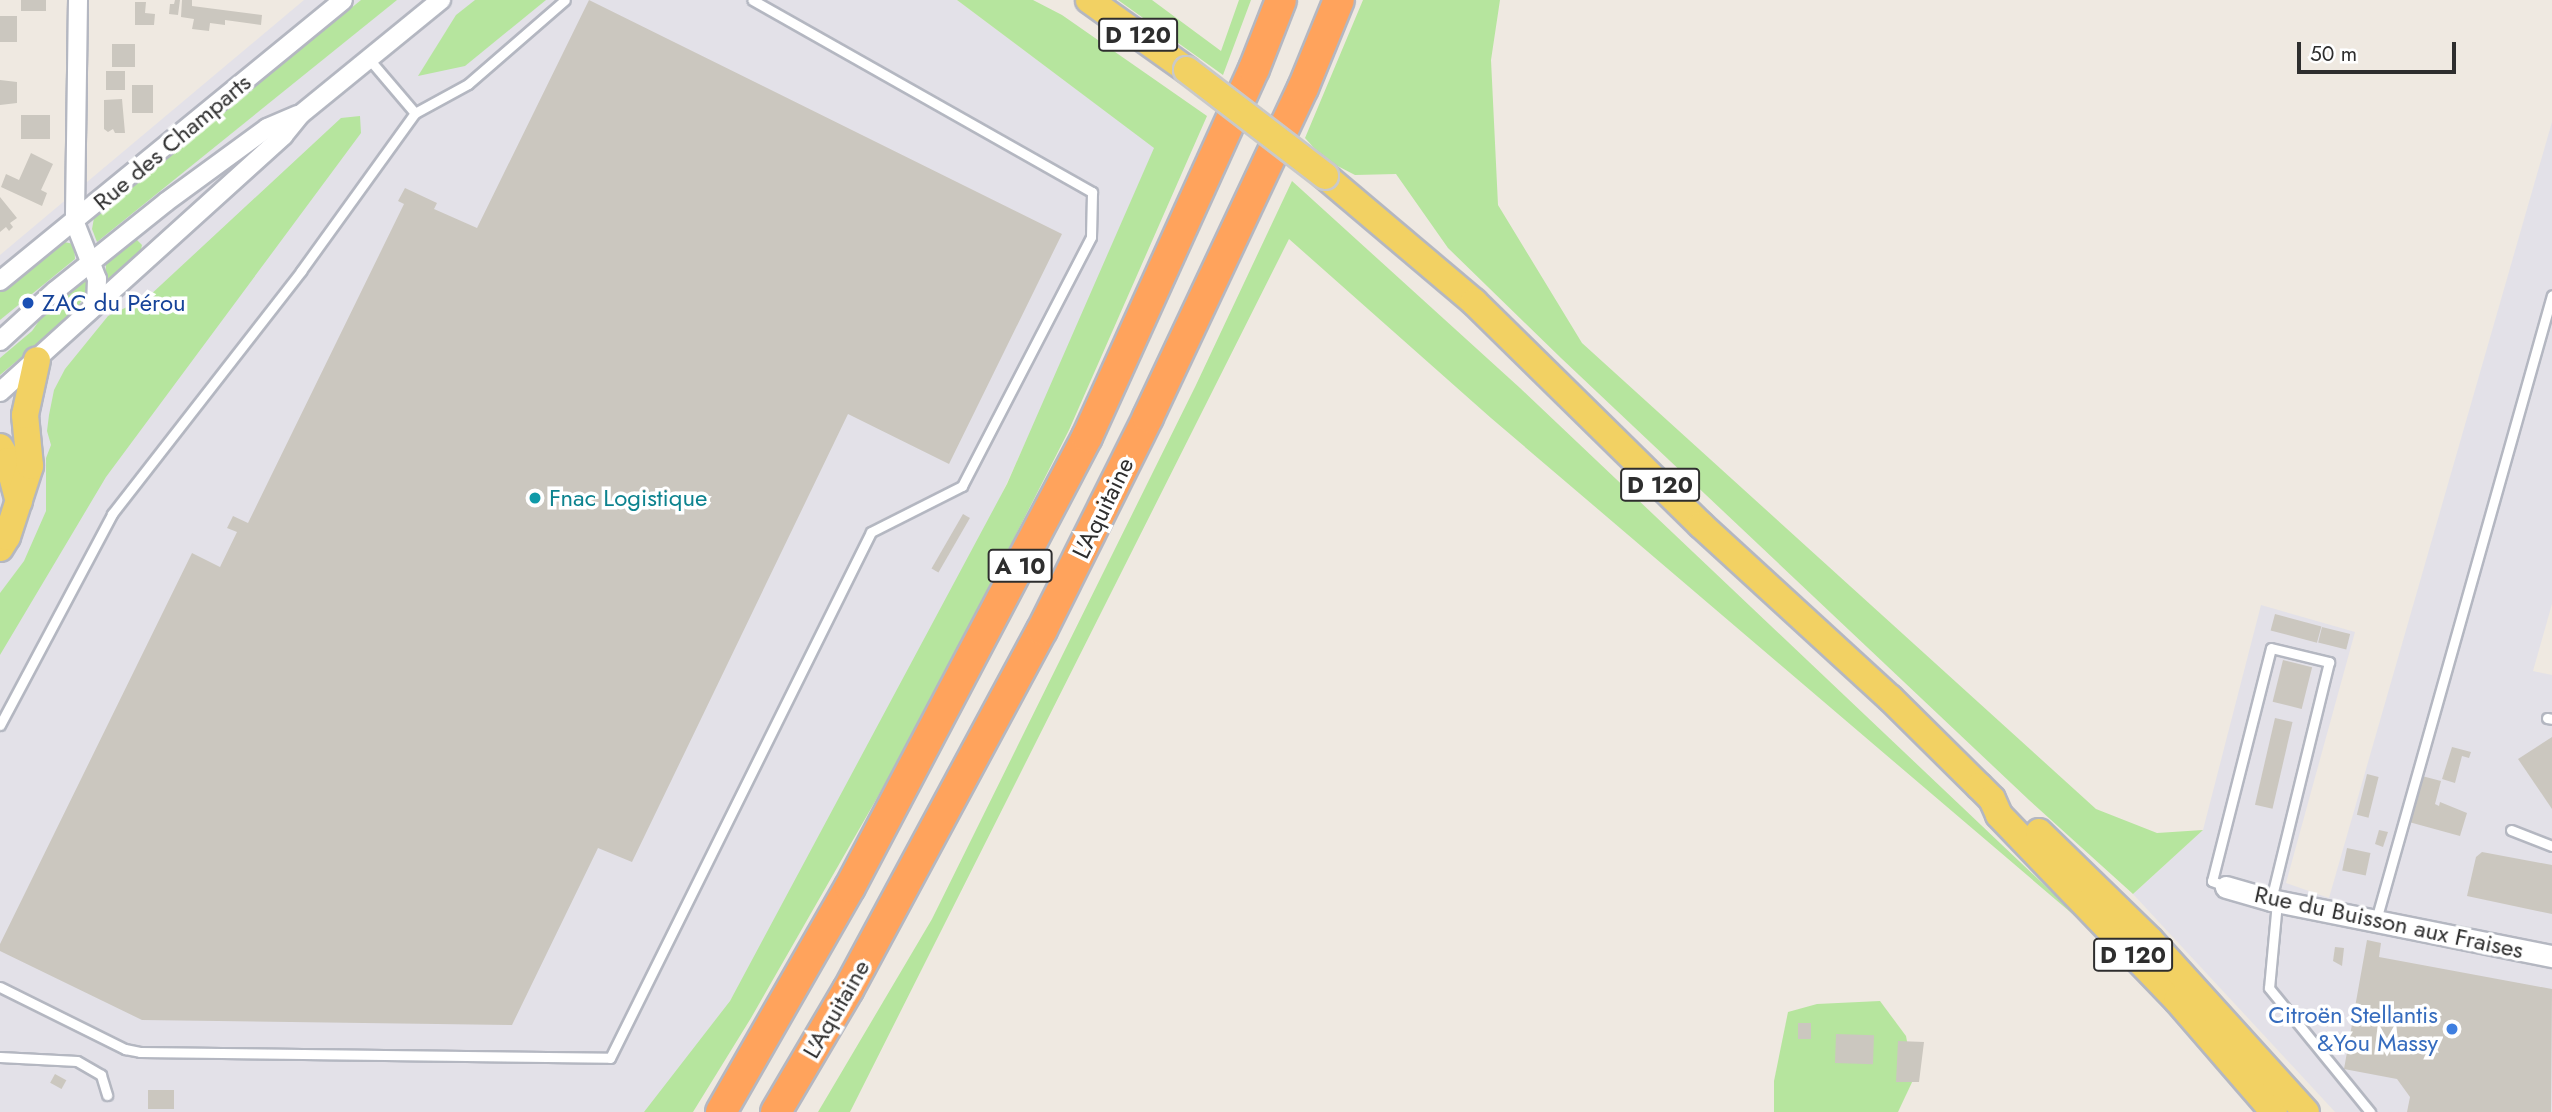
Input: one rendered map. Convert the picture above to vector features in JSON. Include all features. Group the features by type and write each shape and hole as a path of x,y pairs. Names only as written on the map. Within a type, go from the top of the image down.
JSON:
{"highway":[{"name":"L'Aquitaine","path":"721,1112 850,887 1087,437 1254,69 1281,0"},
{"name":"L'Aquitaine","path":"776,1112 848,990 1048,617 1148,417 1303,88 1339,0"}],"main road":[{"name":"D 120","path":"1089,0 1187,70 1325,176 1474,302 1701,525 1889,698 1992,799 1999,815 2176,1000 2274,1112"},
{"path":"0,548 19,504 30,466 25,415 37,360"},
{"path":"0,447 8,461 19,504"},
{"name":"D 120","path":"1992,799 2012,807 2150,940 2306,1112"}],"street":[{"path":"78,0 75,223 97,279 96,302"},
{"name":"Rue des Champarts","path":"0,281 75,223 325,7 343,0"},
{"name":"Rue des Champarts","path":"0,392 96,302 283,136 301,114 441,0"},
{"name":"Rue des Champarts","path":"0,341 55,290 267,128 301,114"},
{"name":"Rue du Buisson aux Fraises","path":"2227,887 2376,922 2552,956"}],"lane":[{"path":"0,725 112,514 301,271 415,113 468,84 565,0"},
{"path":"0,987 125,1049 140,1052 610,1058 872,532 962,486 1091,237 1092,192 753,0"},
{"path":"369,59 415,113"},
{"path":"2376,922 2552,295"},
{"path":"2227,887 2212,881 2271,648 2329,662 2274,900 2269,988 2370,1112"},
{"path":"2511,830 2552,846"},
{"path":"0,1057 77,1061 100,1075 107,1095"}],"shaded area":[{"name":"ZAC du Pérou","path":"304,0 957,0 1172,161 1118,242 884,749 662,1112 0,1112 0,255"},
{"path":"2552,122 2552,604 2533,671 2552,675 2552,1112 2335,1112 2133,894 2203,830 2261,605 2355,632 2286,883 2329,898"}],"green space":[{"path":"361,0 397,0 97,242 92,229 94,218"},
{"path":"475,0 546,0 465,66 418,76 456,15"},
{"path":"957,0 1033,0 1062,15 1207,116 1069,430 924,716 751,1018 693,1112 644,1112 730,1001 1007,484 1154,148"},
{"path":"1118,0 1152,0 1221,51 1239,0 1251,0 1223,75"},
{"path":"1363,0 1500,0 1491,60 1498,205 1582,343 2096,809 2157,833 2203,830 2133,894 2029,800 1448,248 1396,174 1355,175 1324,159 1305,138"},
{"path":"360,116 361,133 106,477 0,655 0,593 24,561 46,511 46,458 51,445 47,431 49,415 54,390 65,369 108,316 148,297 341,118"},
{"path":"1292,181 1520,388 2096,934 1491,418 1289,239 850,1112 818,1112 932,919 1196,385"},
{"path":"135,238 142,245 140,254 105,285 106,262"},
{"path":"64,242 74,244 75,259 0,320 0,291"},
{"path":"87,279 85,296 72,315 0,375 0,358 32,331 52,302"},
{"path":"1880,1001 1906,1036 1914,1078 1898,1112 1774,1112 1774,1081 1788,1012 1817,1004"}],"building":[{"path":"21,0 46,0 46,11 21,11"},
{"path":"175,0 180,0 178,15 169,14 170,4 174,4"},
{"path":"182,0 192,0 192,6 262,15 261,25 225,20 225,25 210,23 209,31 192,29 194,19 181,17"},
{"name":"Fnac Logistique","path":"589,0 1062,234 949,464 848,414 632,862 598,848 512,1025 142,1020 0,951 0,944 192,553 220,567 237,532 227,528 233,516 248,523 404,204 398,201 405,188 437,203 434,209 477,228"},
{"path":"135,2 146,2 145,13 155,14 154,25 135,25"},
{"path":"0,16 17,16 17,42 0,42"},
{"path":"112,44 135,44 135,67 112,67"},
{"path":"106,71 125,71 125,90 106,90"},
{"path":"0,80 17,82 17,103 0,105"},
{"path":"132,85 153,85 153,113 132,113"},
{"path":"122,99 125,133 115,133 113,129 108,132 104,129 104,100"},
{"path":"21,115 50,115 50,139 21,139"},
{"path":"31,153 53,164 41,190 47,193 42,206 1,187 6,174 19,180"},
{"path":"0,197 17,218 10,223 13,227 9,231 6,227 0,232"},
{"path":"963,514 970,518 938,573 932,569"},
{"path":"2275,614 2321,626 2317,643 2271,630"},
{"path":"2322,627 2350,634 2346,650 2318,643"},
{"path":"2283,660 2312,667 2302,709 2273,702"},
{"path":"2275,718 2293,722 2273,809 2255,805"},
{"path":"2552,737 2552,809 2518,759"},
{"path":"2452,747 2471,752 2469,758 2462,756 2455,783 2442,779"},
{"path":"2367,774 2379,777 2368,818 2357,815"},
{"path":"2422,776 2441,781 2435,804 2439,806 2440,802 2467,813 2460,836 2409,822"},
{"path":"2379,830 2388,832 2383,847 2375,844"},
{"path":"2347,848 2370,853 2366,875 2342,870"},
{"path":"2482,852 2552,865 2552,914 2467,896 2476,857"},
{"name":"Citroën Stellantis &You Massy","path":"2367,940 2381,943 2379,957 2552,989 2551,1112 2407,1112 2410,1097 2397,1079 2344,1069"},
{"path":"2335,947 2344,948 2342,966 2333,961"},
{"path":"1798,1023 1811,1023 1811,1039 1798,1039"},
{"path":"1836,1034 1874,1035 1873,1064 1835,1063"},
{"path":"1898,1041 1924,1042 1919,1082 1896,1082"},
{"path":"55,1074 66,1080 62,1089 50,1083"},
{"path":"148,1090 174,1090 174,1109 148,1109"}],"place":[{"name":"ZAC du Pérou","path":"28,303"},
{"name":"Fnac Logistique","path":"535,498"},
{"name":"Citroën Stellantis &You Massy","path":"2452,1029"}]}
